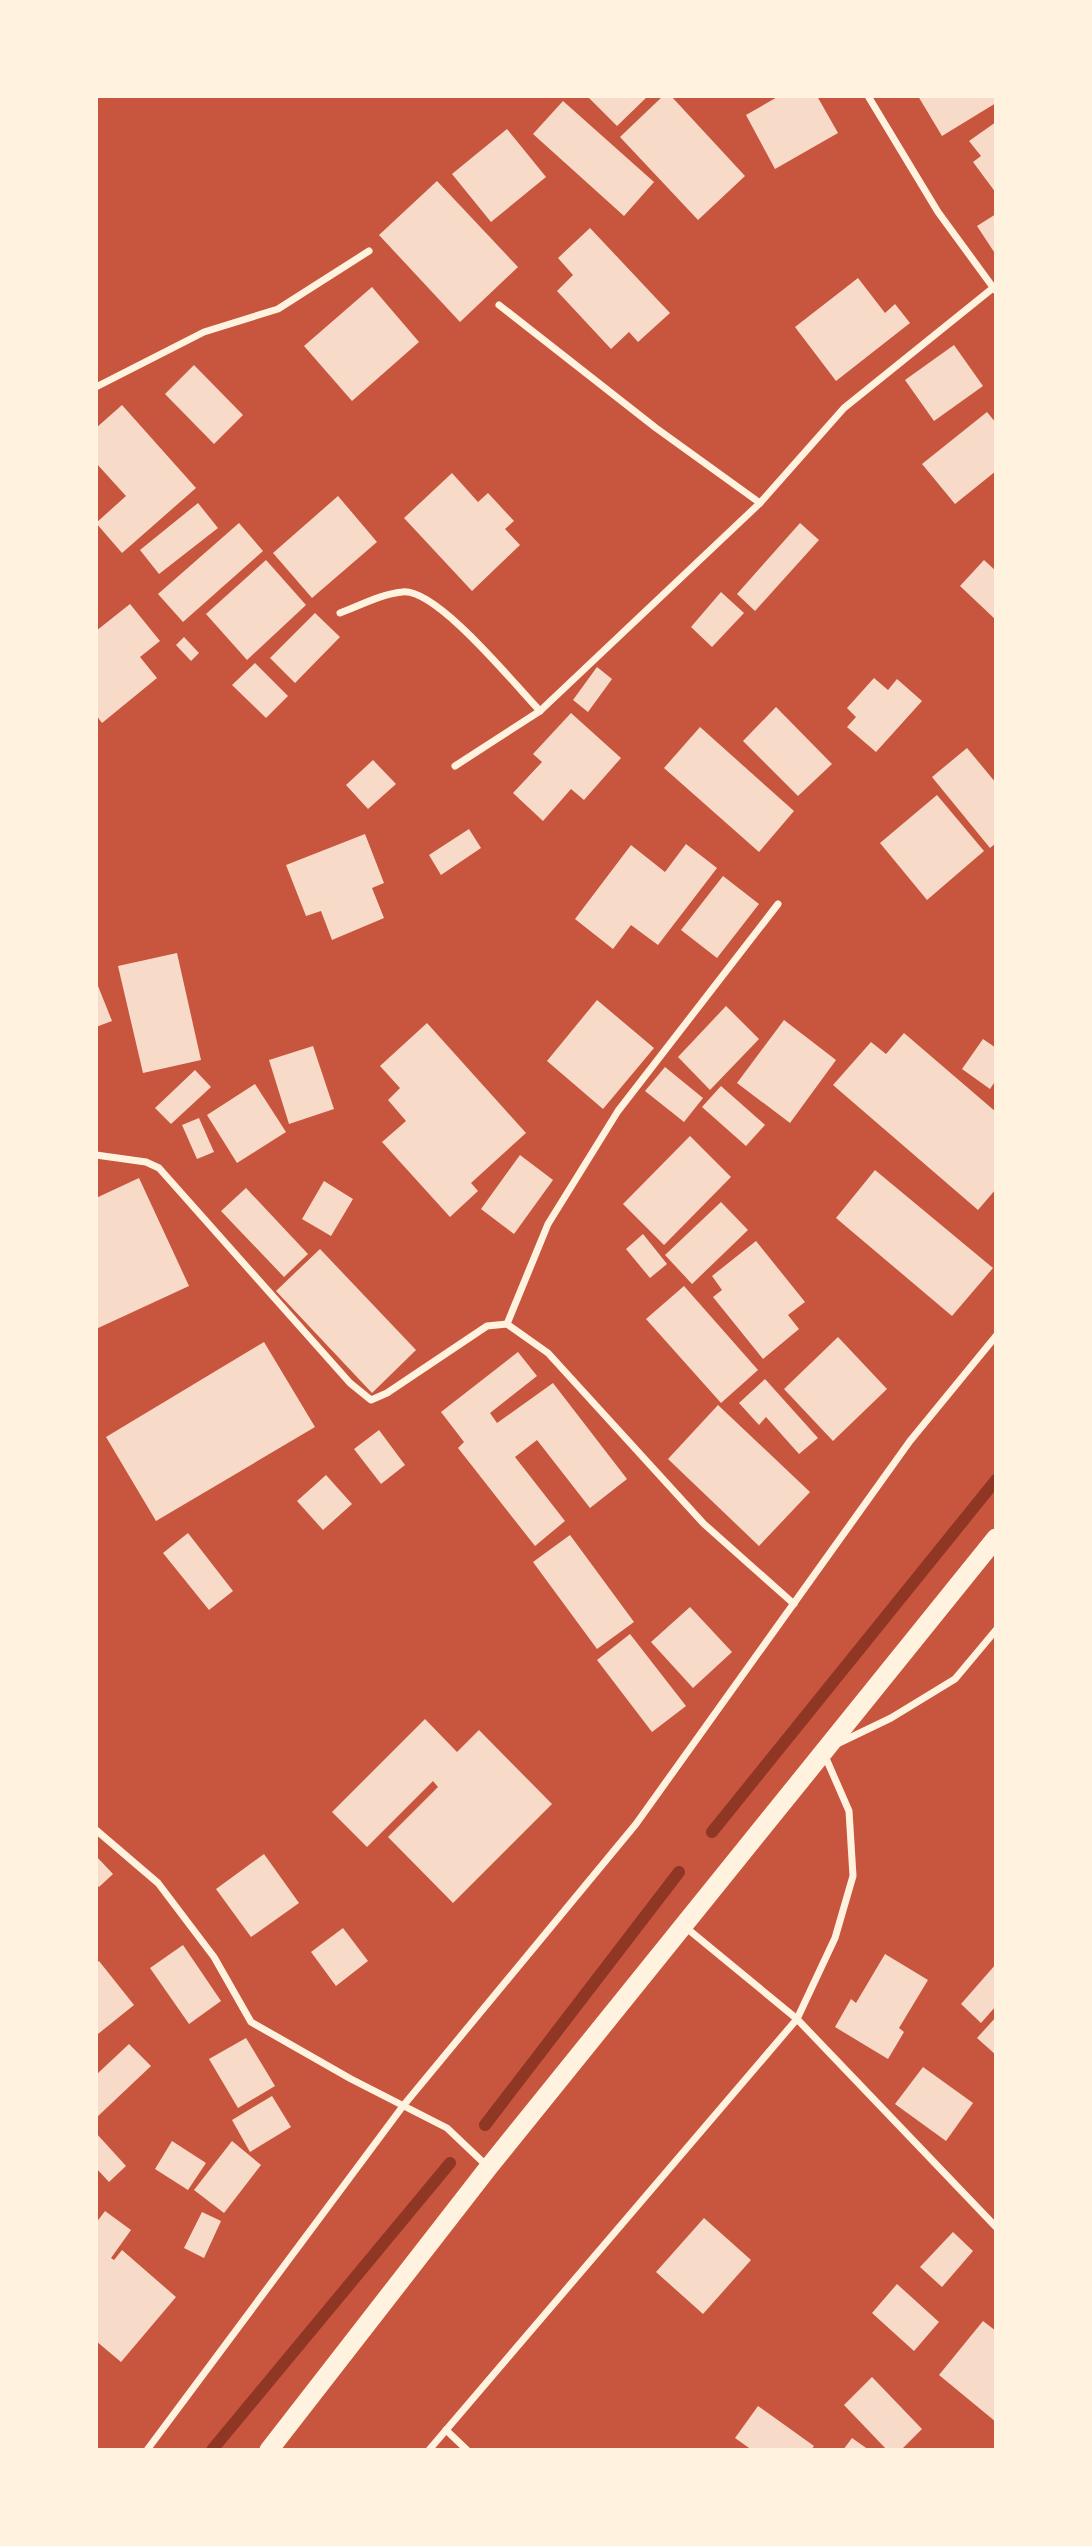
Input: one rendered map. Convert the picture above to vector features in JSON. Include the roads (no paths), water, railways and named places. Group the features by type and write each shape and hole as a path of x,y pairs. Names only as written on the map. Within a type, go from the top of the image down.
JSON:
{"highway":[{"path":"269,2450 488,2168 996,1538"}],"street":[{"path":"455,766 540,711 760,503 844,408 995,289 938,212 868,96"},
{"path":"96,387 204,332 278,309 369,251"},
{"path":"499,305 656,428 760,503"},
{"path":"340,613 404,591 429,600 459,624 540,711"},
{"path":"507,1324 548,1224 618,1111 778,904"},
{"path":"96,1155 146,1162 159,1168 351,1383 371,1400 387,1393 487,1326 507,1324 548,1353 704,1524 794,1604"},
{"path":"147,2450 403,2106 636,1824 910,1441 996,1336"},
{"path":"429,2450 797,2019 835,1938 853,1876 849,1811 823,1751 891,1718 956,1679 996,1630"},
{"path":"96,1830 158,1883 214,1957 251,2022 447,2128 488,2168"},
{"path":"684,1925 797,2019 996,2227"},
{"path":"446,2430 467,2450"}],"waterway":[{"path":"712,1832 996,1480"},
{"path":"485,2125 679,1872"},
{"path":"212,2450 450,2163"}]}
